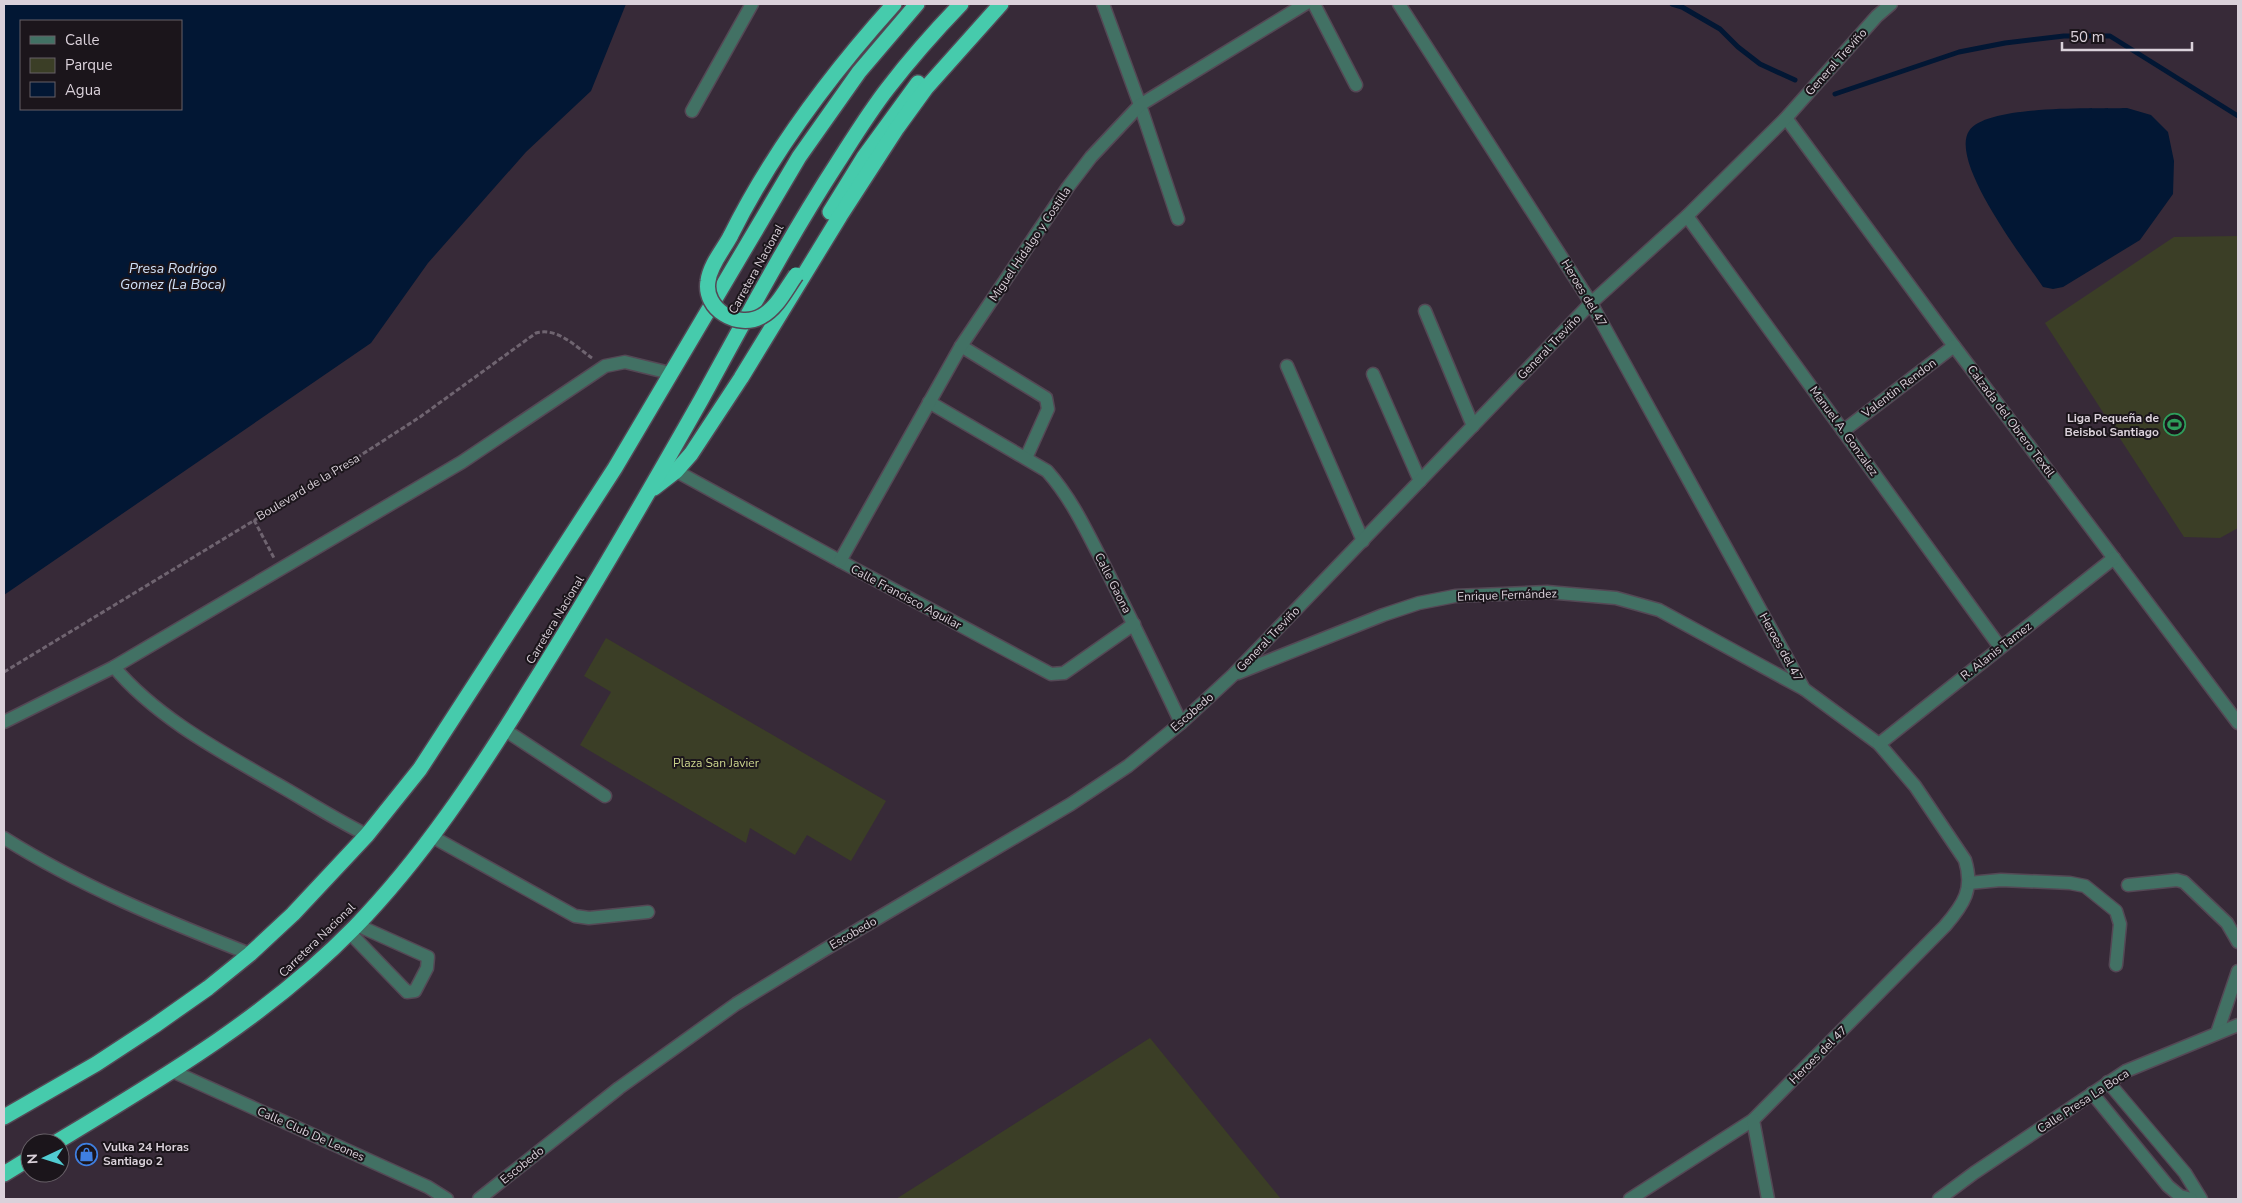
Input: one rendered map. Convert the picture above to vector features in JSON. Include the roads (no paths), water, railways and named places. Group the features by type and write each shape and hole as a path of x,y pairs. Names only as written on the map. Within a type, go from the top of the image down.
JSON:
{"highway":[{"path":"894,4 830,78 794,129 730,237 710,272 708,281 708,298 718,310 742,321 751,321 760,318 776,304 796,275 843,192 890,120 923,77 989,4"},
{"name":"Carretera Nacional","path":"4,1117 96,1064 208,988 250,954 293,914 366,835 420,768 464,704 615,468 799,157 859,72 917,4"},
{"name":"Carretera Nacional","path":"70,1134 214,1045 285,992 353,929 431,836 505,730 651,490 807,210 886,90 924,43 961,4"},
{"path":"651,490 676,471 691,454 741,378 840,216 897,128 926,88 1001,4"},
{"path":"4,1174 20,1164"}],"street":[{"path":"1103,4 1140,105 1178,219"},
{"name":"Miguel Hidalgo y Costilla","path":"840,561 961,346 1068,187 1108,138 1140,105 1304,4"},
{"path":"1314,4 1356,85"},
{"name":"Heroes del 47","path":"1399,4 1591,303 1804,689 1879,744 1915,786 1965,860 1969,872 1966,895 1960,907 1945,926 1754,1120 1630,1199"},
{"name":"General Treviño","path":"1233,675 1591,303 1686,216 1786,118 1877,16 1891,4"},
{"path":"692,111 750,7"},
{"name":"Calzada del Obrero Textil","path":"1786,118 1954,346 2238,723"},
{"name":"Manuel A. Gonzalez","path":"1686,216 2000,647"},
{"path":"1425,311 1473,426"},
{"path":"961,346 1046,398 1048,410 1026,458"},
{"name":"Valentin Rendon","path":"1843,431 1954,346"},
{"path":"4,722 114,667 462,462 605,366 625,362 670,373"},
{"path":"1287,366 1362,541"},
{"path":"1373,374 1420,481"},
{"name":"Calle Gaona","path":"929,402 1047,471 1059,484 1074,507 1134,624 1181,723"},
{"name":"Calle Francisco Aguilar","path":"676,471 1051,674 1064,673 1134,624"},
{"name":"R. Alanis Tamez","path":"1879,744 2114,558"},
{"name":"Enrique Fernández","path":"1233,675 1330,638 1383,615 1419,603 1455,596 1547,592 1616,598 1659,610 1804,689"},
{"path":"114,667 142,696 199,738 330,816 366,835"},
{"name":"Escobedo","path":"479,1199 619,1088 736,1004 1071,804 1128,766 1181,723 1233,675"},
{"path":"505,730 605,796"},
{"path":"431,836 575,916 589,918 648,912"},
{"path":"4,838 26,852 112,895 250,954"},
{"path":"1969,883 2001,880 2070,883 2085,886 2116,911 2120,924 2116,965"},
{"path":"2128,885 2177,880 2184,882 2227,923 2238,942"},
{"path":"353,929 428,957 426,968 415,991 407,992 353,929"},
{"path":"2217,1033 2238,971"},
{"name":"Calle Presa La Boca","path":"1939,1199 2108,1082 2144,1062 2238,1025"},
{"name":"Calle Club De Leones","path":"172,1071 428,1186 447,1199"},
{"path":"2108,1082 2193,1184 2201,1199"},
{"path":"2092,1093 2168,1186 2182,1198 2193,1184"},
{"path":"1754,1120 1768,1199"}],"water":[{"name":"Presa Rodrigo Gomez (La Boca)","path":"4,4 626,4 591,91 526,152 428,263 371,343 4,595"},
{"path":"2127,108 2151,115 2168,132 2174,161 2173,194 2140,240 2063,287 2053,289 2043,287 2006,234 1979,187 1969,165 1966,145 1969,131 1979,122 2019,112"}],"waterway":[{"path":"1672,4 1682,7 1720,29 1738,47 1760,64 1795,80"},
{"path":"1835,94 1959,52 2005,43 2064,36 2110,36 2238,116"}],"place":[{"name":"Liga Pequeña de Beisbol Santiago","path":"2175,425"},
{"name":"Vulka 24 Horas Santiago 2","path":"87,1154"}],"park label":[{"name":"Plaza San Javier","path":"716,763"}]}
